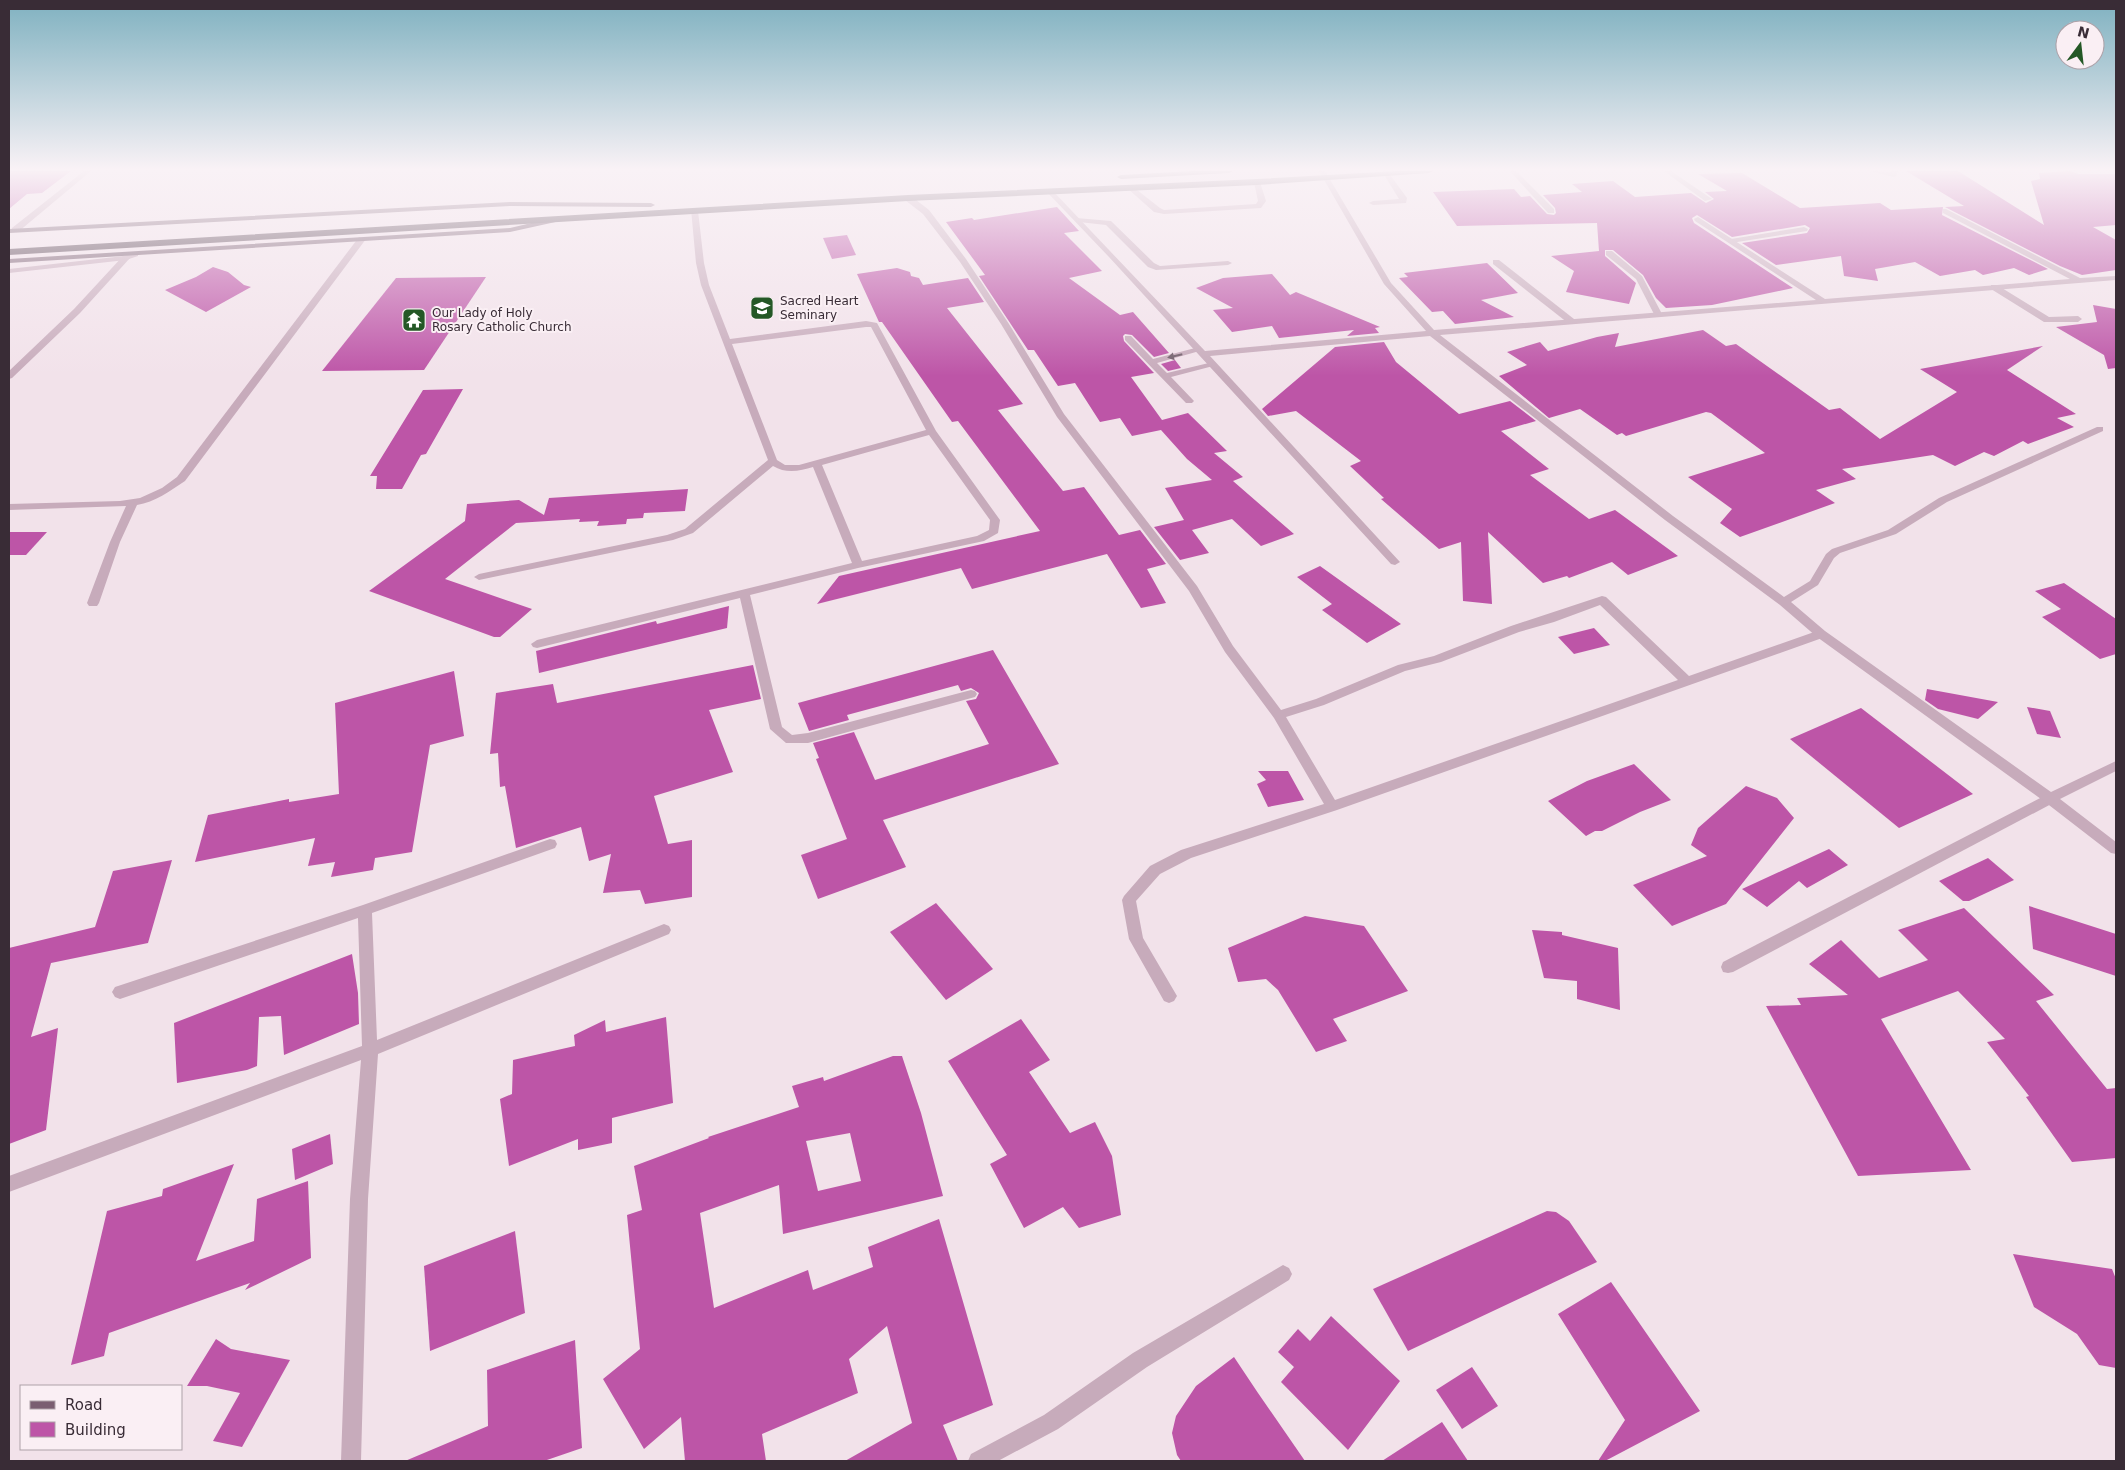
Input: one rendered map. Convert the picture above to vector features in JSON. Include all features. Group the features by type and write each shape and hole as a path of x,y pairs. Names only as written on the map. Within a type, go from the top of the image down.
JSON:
{"highway":[{"path":"9,242 50,240"},
{"path":"9,252 217,240"}],"main road":[{"path":"9,261 353,240"}],"street":[{"path":"9,508 120,504 142,501 166,490 181,479 362,240"},
{"path":"697,240 705,285 773,461 783,468 799,468 931,431"},
{"path":"947,240 1005,324 1060,415 1193,589 1229,649 1278,715 1332,806"},
{"path":"1097,240 1395,562"},
{"path":"1125,240 1151,265 1159,268 1228,263"},
{"path":"1362,240 1388,284 1432,333 1669,518 1784,602 1821,634 2050,798 2116,849"},
{"path":"1731,241 1740,240"},
{"path":"2000,240 2079,281"},
{"path":"1731,241 1822,300"},
{"path":"1609,253 1639,278 1658,314"},
{"path":"9,271 126,258 135,254"},
{"path":"9,376 77,310 126,258"},
{"path":"1496,262 1572,321"},
{"path":"1151,362 1201,352 1822,300 2116,278"},
{"path":"1994,287 2047,320 2078,319"},
{"path":"537,644 858,565 980,539 994,531 996,520 931,431 874,325 866,324 727,342"},
{"path":"1128,338 1189,401"},
{"path":"1165,376 1213,366"},
{"path":"1784,602 1814,583 1830,556 1836,551 1892,532 1943,500 2100,429"},
{"path":"479,577 669,538 690,531 773,461"},
{"path":"817,464 858,565"},
{"path":"93,603 115,542 133,502"},
{"path":"744,593 776,729 790,740 808,738 971,694"},
{"path":"1278,715 1320,702 1402,668 1437,659 1515,628 1550,619 1602,600 1687,682"},
{"path":"1169,996 1136,939 1129,900 1155,870 1186,854 1332,806 1821,634"},
{"path":"1728,967 2050,798 2116,766"},
{"path":"120,992 365,910 550,844"},
{"path":"351,1461 359,1199 370,1050 365,910"},
{"path":"9,1184 370,1050 664,930"},
{"path":"978,1461 1051,1422 1140,1360 1283,1274"}],"building":[{"path":"824,240 849,240 856,255 832,259"},
{"path":"959,240 1071,240 1102,271 1069,278 1120,315 1133,312 1169,353 1154,357 1132,335 1125,334 1123,336 1124,341 1154,373 1131,377 1162,420 1188,413 1227,451 1214,453 1243,477 1233,481 1294,534 1261,546 1232,519 1192,530 1209,553 1180,560 1154,527 1184,520 1165,488 1212,480 1187,459 1161,430 1132,436 1120,418 1100,422 1075,383 1058,386 1034,350 1028,350 979,276 985,275"},
{"path":"1598,240 1719,240 1793,288 1712,305 1666,308 1656,298 1643,275 1613,250 1605,250 1605,256 1636,283 1629,304 1566,292 1574,271 1551,256 1599,251"},
{"path":"1764,240 1990,240 2048,269 2029,275 2014,268 1983,275 1975,270 1940,276 1915,262 1875,269 1878,281 1844,276 1841,256 1776,265 1742,243"},
{"path":"2009,240 2116,240 2116,270 2082,275"},
{"path":"1487,263 1518,293 1481,300 1514,317 1455,324 1443,311 1432,312 1399,278 1408,277 1404,273"},
{"path":"213,267 228,272 244,285 251,287 206,312 165,290 196,277"},
{"path":"897,268 910,272 911,276 919,278 923,285 968,278 984,302 947,308 1023,404 998,410 1063,491 1084,487 1119,535 1140,530 1166,564 1147,569 1166,603 1141,608 1107,554 972,589 961,568 817,604 839,576 1040,531 958,421 952,422 882,322 879,322 857,274"},
{"path":"1272,274 1290,295 1296,292 1380,327 1375,328 1379,333 1347,336 1354,330 1279,338 1272,326 1232,332 1213,310 1233,308 1196,288 1223,278"},
{"path":"486,277 424,370 322,371 396,278"},
{"path":"2093,305 2116,309 2116,368 2108,369 2104,355 2056,327 2097,322"},
{"path":"1703,330 1726,346 1736,344 1829,410 1840,408 1880,439 1957,392 1920,369 2043,346 2007,370 2076,414 2057,418 2074,427 2028,444 2023,441 1994,456 1984,452 1955,466 1933,455 1842,469 1856,479 1816,490 1835,503 1740,537 1720,523 1732,509 1688,477 1765,453 1711,413 1706,412 1626,436 1622,433 1617,435 1580,409 1549,418 1499,376 1527,365 1507,352 1540,342 1548,351 1597,337 1619,333 1615,347"},
{"path":"1384,342 1396,362 1459,414 1510,401 1536,421 1501,431 1549,469 1530,475 1589,519 1615,510 1678,556 1628,575 1612,562 1569,578 1567,576 1543,583 1488,532 1492,604 1463,601 1461,542 1439,549 1381,499 1384,498 1350,466 1361,461 1296,411 1268,416 1262,409 1335,347"},
{"path":"1175,360 1181,368 1168,371 1161,364"},
{"path":"463,389 426,454 421,455 402,489 376,489 377,476 370,476 423,390"},
{"path":"688,489 685,511 644,513 643,518 627,519 626,524 597,526 599,521 579,522 580,519 516,523 445,579 532,609 500,637 494,637 369,591 465,521 467,504 519,500 544,515 549,498"},
{"path":"9,532 47,532 26,555 9,555"},
{"path":"1320,566 1401,624 1367,643 1322,610 1332,604 1297,577"},
{"path":"2064,583 2116,619 2116,654 2100,659 2042,617 2061,609 2035,591"},
{"path":"729,606 727,628 539,673 536,651 656,621 657,624"},
{"path":"1594,628 1610,645 1574,654 1558,637"},
{"path":"993,650 1059,764 883,820 906,867 818,899 801,855 847,839 816,759 819,758 813,743 854,732 875,780 989,744 966,701 976,699 979,693 971,688 961,691 958,685 847,715 849,720 809,731 798,703"},
{"path":"753,665 761,699 709,710 733,772 654,796 668,844 692,840 692,897 645,904 640,890 603,893 611,854 589,861 581,827 516,848 505,786 500,787 498,753 490,754 496,693 553,684 557,703"},
{"path":"454,671 464,736 430,745 412,852 375,858 373,870 331,877 335,862 308,866 315,838 195,862 208,815 289,799 289,802 339,794 335,703"},
{"path":"1927,689 1998,702 1978,719 1938,709 1925,700"},
{"path":"2027,707 2050,711 2061,738 2037,734"},
{"path":"1861,708 1973,794 1899,828 1790,739"},
{"path":"1634,764 1671,800 1640,812 1602,831 1595,831 1586,836 1548,801 1587,781"},
{"path":"1258,771 1288,771 1304,800 1268,807 1257,784 1266,780"},
{"path":"1746,786 1777,798 1794,818 1726,904 1672,926 1633,885 1707,856 1691,845 1698,828"},
{"path":"1829,849 1848,865 1807,888 1799,881 1767,907 1742,889"},
{"path":"1988,858 2014,880 1969,901 1963,901 1939,881"},
{"path":"172,860 148,943 51,963 31,1037 58,1028 46,1130 9,1144 9,948 95,927 113,871"},
{"path":"936,903 993,969 946,1000 890,932"},
{"path":"2029,906 2116,934 2116,976 2033,949"},
{"path":"1964,908 2054,995 2036,1001 2107,1089 2116,1088 2116,1158 2072,1162 2026,1097 2029,1096 1987,1042 2005,1039 1958,991 1881,1019 1971,1170 1858,1176 1766,1006 1801,1005 1797,998 1848,995 1809,964 1841,940 1879,978 1928,960 1898,930"},
{"path":"1305,916 1364,926 1408,991 1333,1019 1347,1041 1316,1052 1278,990 1266,979 1238,982 1228,948"},
{"path":"1532,930 1562,932 1562,935 1618,948 1620,1010 1577,999 1577,981 1544,978"},
{"path":"352,954 358,993 359,1024 284,1055 281,1016 259,1017 257,1066 247,1070 177,1083 174,1023"},
{"path":"666,1017 673,1103 612,1118 612,1143 578,1150 578,1139 509,1166 500,1099 512,1094 513,1060 575,1046 574,1035 605,1020 606,1032"},
{"path":"1021,1019 1050,1060 1029,1072 1070,1133 1095,1122 1112,1156 1121,1215 1079,1228 1063,1207 1024,1228 990,1164 1007,1155 948,1061"},
{"path":"893,1056 902,1056 921,1113 943,1196 783,1234 779,1185 700,1213 714,1308 808,1270 813,1290 873,1267 868,1247 939,1219 993,1405 943,1425 958,1461 845,1461 912,1423 887,1326 849,1359 858,1393 762,1434 766,1461 685,1461 681,1417 644,1449 603,1379 640,1349 627,1215 642,1210 634,1166 708,1137 799,1107 792,1086 823,1077 824,1081","holes":["850,1133 861,1181 818,1191 806,1141"]},
{"path":"330,1134 333,1164 295,1180 292,1149"},
{"path":"234,1164 196,1261 254,1241 257,1199 308,1181 311,1258 245,1290 250,1283 109,1333 104,1356 71,1365 107,1211 162,1196 163,1189"},
{"path":"1547,1211 1556,1212 1569,1221 1597,1262 1408,1351 1373,1289"},
{"path":"515,1231 525,1313 430,1351 424,1266"},
{"path":"2013,1254 2112,1269 2116,1279 2116,1368 2099,1365 2077,1334 2034,1307"},
{"path":"1611,1282 1700,1411 1605,1461 1598,1461 1625,1420 1558,1314"},
{"path":"1331,1316 1400,1381 1348,1450 1281,1382 1294,1367 1278,1352 1298,1329 1310,1341"},
{"path":"216,1339 231,1349 290,1360 242,1447 213,1441 240,1393 207,1386 187,1386"},
{"path":"575,1340 582,1448 544,1461 405,1461 488,1426 487,1370"},
{"path":"1234,1357 1305,1461 1181,1461 1177,1455 1172,1433 1176,1416 1196,1386"},
{"path":"1472,1367 1498,1406 1462,1429 1436,1390"},
{"path":"1442,1422 1468,1461 1382,1461"}],"place":[{"name":"Sacred Heart Seminary","path":"762,308"},
{"name":"Our Lady of Holy Rosary Catholic Church","path":"414,320"}]}
